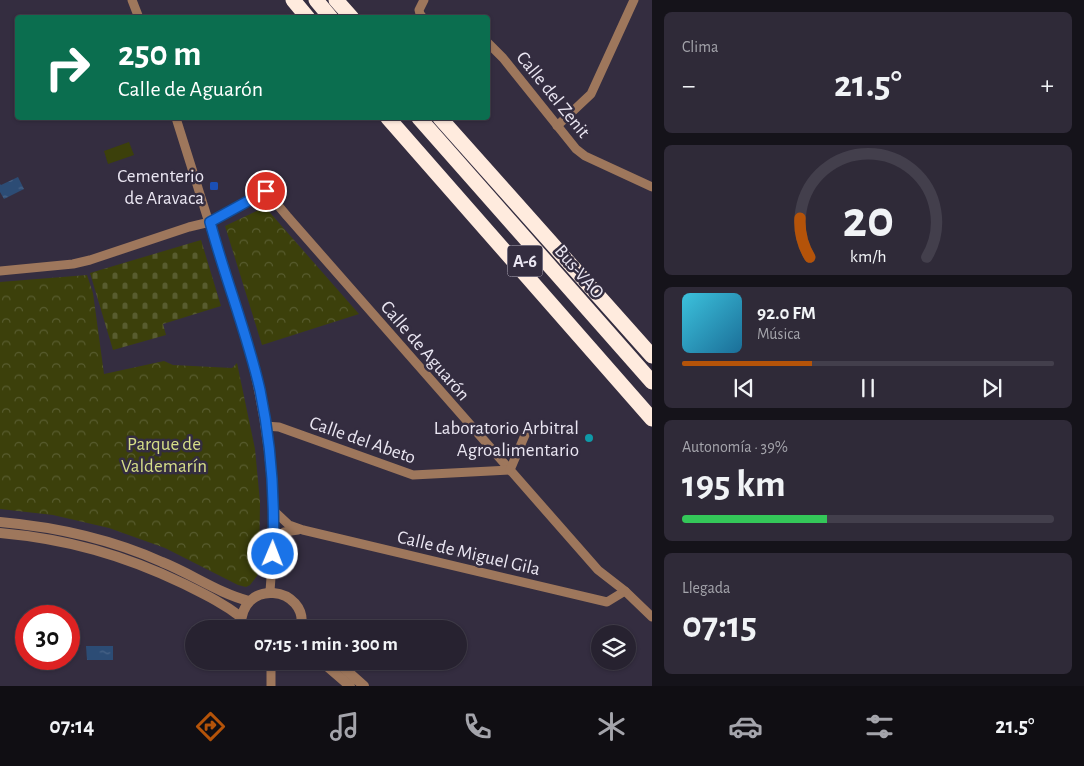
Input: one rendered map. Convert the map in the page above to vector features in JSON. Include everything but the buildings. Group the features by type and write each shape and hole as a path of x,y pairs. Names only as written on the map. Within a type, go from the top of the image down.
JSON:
{"highway":[{"path":"293,0 306,15"},
{"path":"316,0 328,15"},
{"path":"336,0 350,15"},
{"path":"340,0 351,15"},
{"path":"390,120 652,419"},
{"name":"A-6","path":"400,120 652,404"},
{"name":"Bus-VAO","path":"421,120 652,382"},
{"name":"A-6","path":"442,120 652,356"},
{"path":"635,338 652,348"}],"street":[{"path":"132,0 137,15"},
{"path":"557,126 591,94 634,0"},
{"name":"Calle del Zenit","path":"490,45 504,58 576,149 585,156 652,187"},
{"path":"177,120 210,222 260,391 274,511 270,591"},
{"name":"Calle de Aguarón","path":"210,222 266,191 598,570 625,591 652,617"},
{"path":"0,271 72,264 90,260 189,226 210,222"},
{"name":"Calle del Abeto","path":"265,426 279,427 413,476 510,470"},
{"path":"510,470 525,435"},
{"name":"Calle de Miguel Gila","path":"274,511 289,525 303,530 607,602 625,591"},
{"path":"0,522 74,532 118,545 162,562 229,596 249,601"},
{"name":"Calle de Miguel Gila","path":"274,539 284,532 303,530"},
{"path":"0,533 71,543 114,555 175,580 224,604 241,617"},
{"path":"241,620 249,601 258,594 270,591 286,596 297,607 301,620"},
{"path":"271,670 271,686"},
{"path":"331,670 350,686"},
{"path":"346,670 364,686"}],"green space":[{"path":"129,142 134,155 108,164 104,151"},
{"path":"265,207 359,314 262,345 225,226"},
{"path":"201,240 221,306 163,324 166,335 113,350 90,273"},
{"name":"Parque de Valdemarín","path":"87,275 93,293 104,374 164,361 173,365 232,368 237,363 255,449 260,502 259,570 250,585 246,587 238,585 165,548 109,528 53,515 0,509 0,282"}],"water":[{"path":"18,177 24,189 4,199 0,192 0,184"},
{"path":"86,646 113,646 113,660 87,660"}],"place":[{"name":"Cementerio de Aravaca","path":"214,186"},
{"name":"Laboratorio Arbitral Agroalimentario","path":"589,438"}],"route":[{"path":"266,191 210,222 260,391 274,511 273,554"}]}
